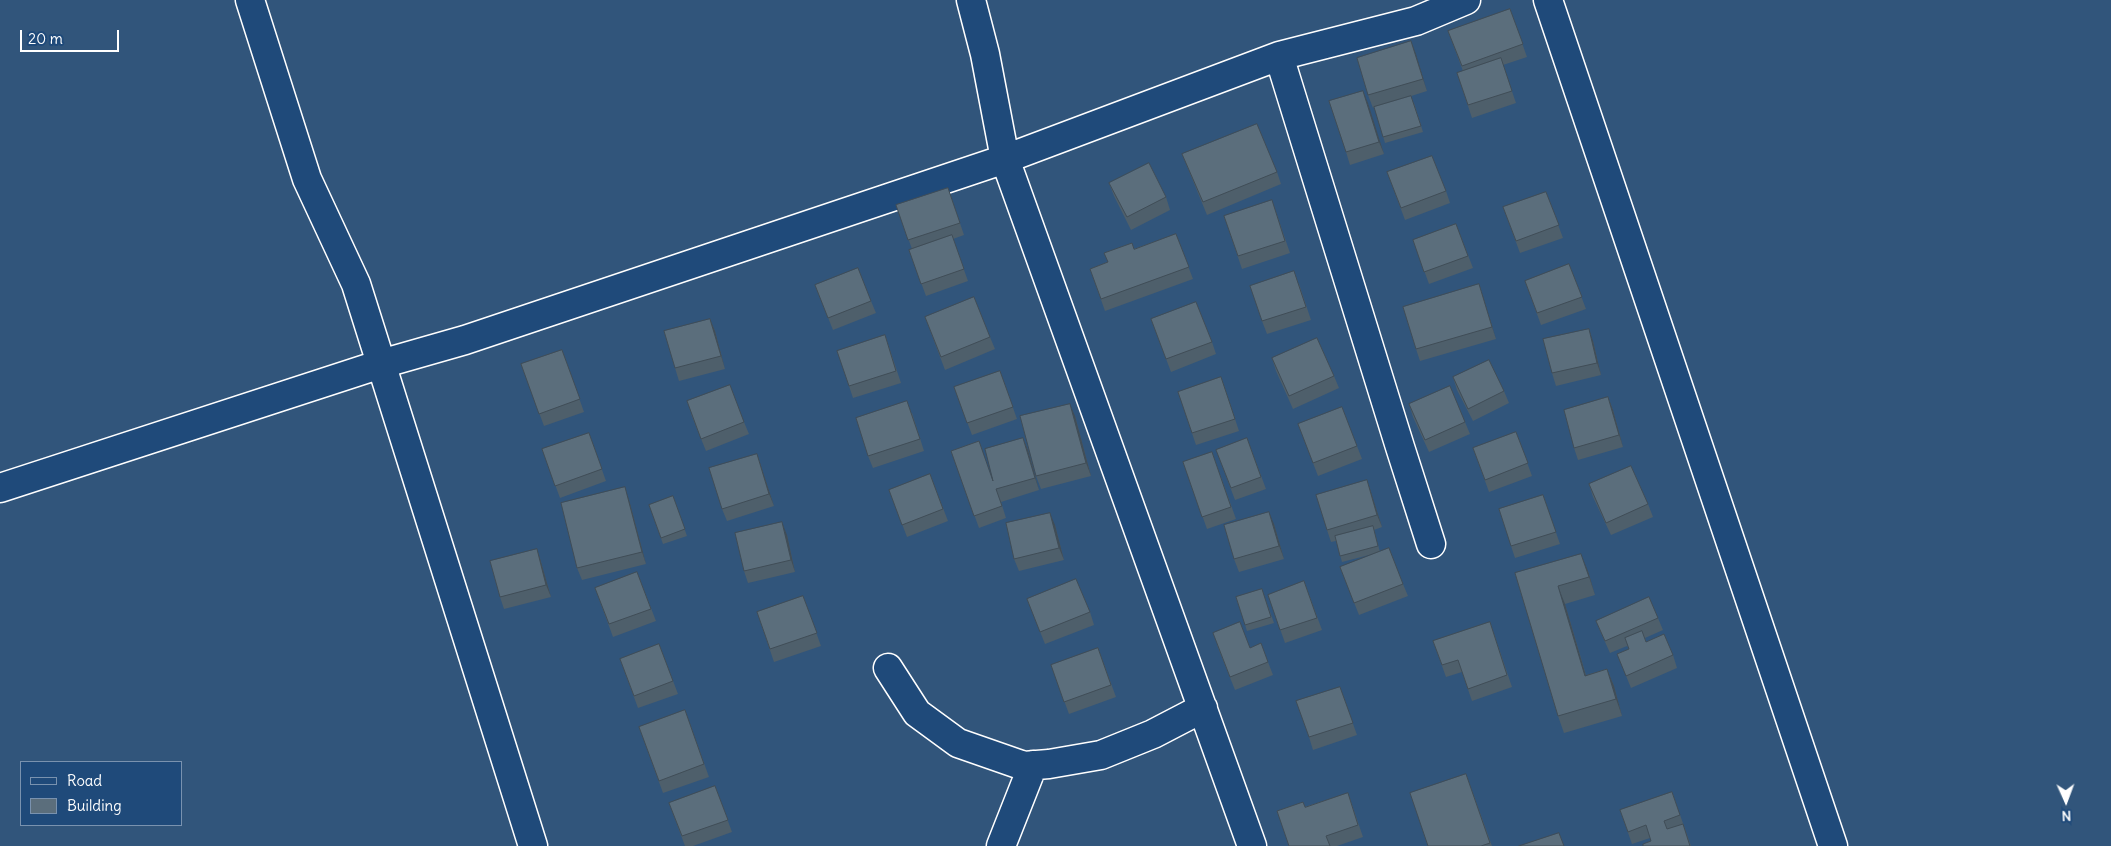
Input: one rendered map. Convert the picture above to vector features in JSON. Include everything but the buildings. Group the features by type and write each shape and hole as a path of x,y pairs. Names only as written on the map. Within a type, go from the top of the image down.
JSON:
{"street":[{"path":"250,0 307,179 356,284 533,846"},
{"path":"971,0 985,54 1004,159 1252,846"},
{"path":"0,488 381,364 465,340 1004,159 1279,56 1416,20 1466,0"},
{"path":"1548,0 1833,846"},
{"path":"1279,56 1431,544"},
{"path":"888,668 917,713 958,743 1024,766 1102,755 1153,734 1203,708"},
{"path":"1001,846 1033,765"}]}
